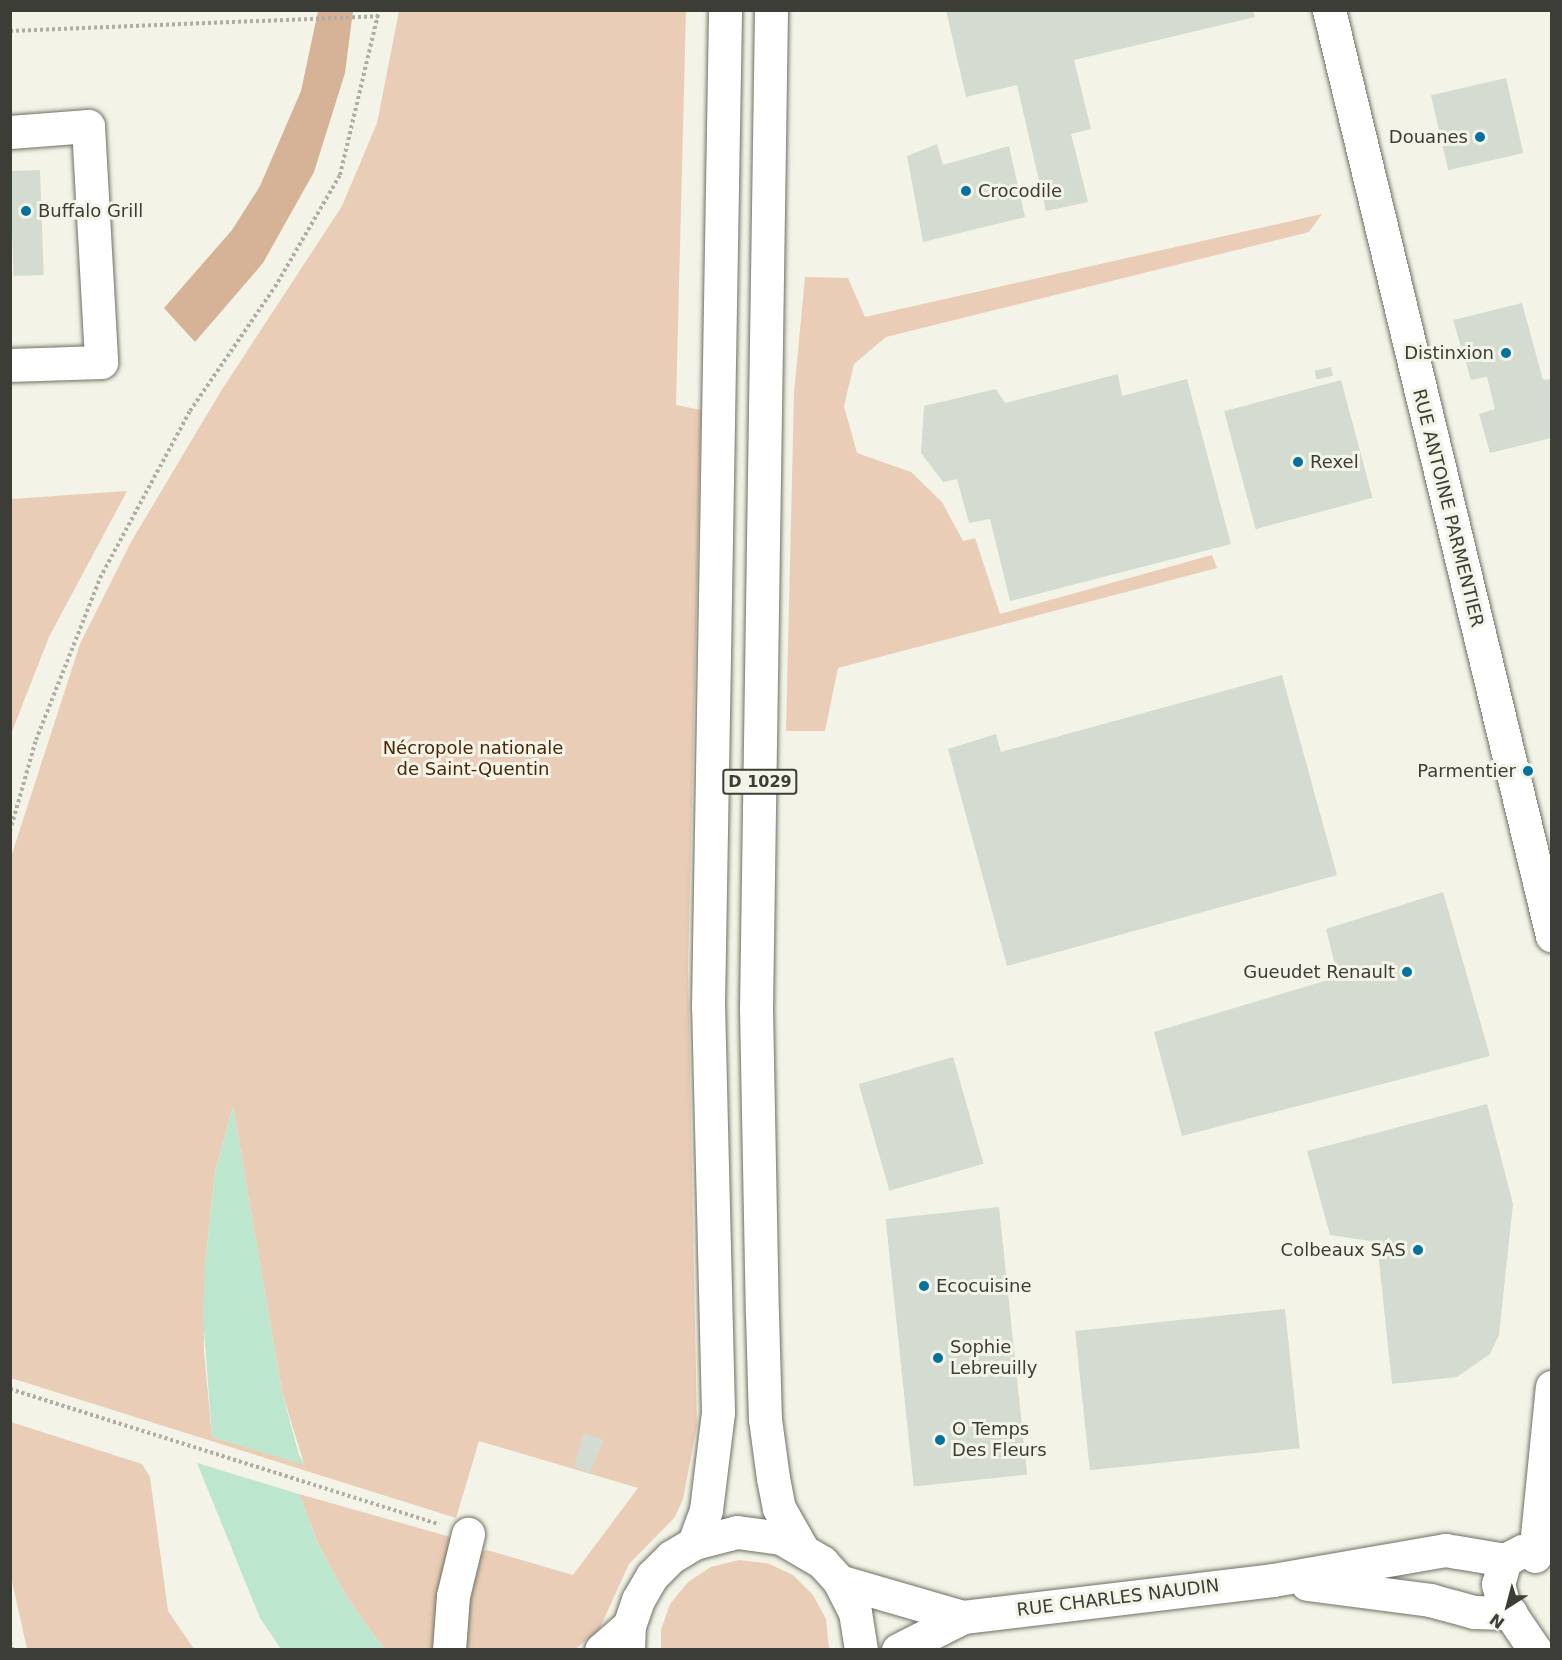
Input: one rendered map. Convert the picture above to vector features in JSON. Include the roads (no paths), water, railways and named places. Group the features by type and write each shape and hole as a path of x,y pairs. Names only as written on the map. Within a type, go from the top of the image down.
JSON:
{"main road":[{"name":"D 1029","path":"694,1543 706,1510 718,1412 708,1006 726,10"},
{"name":"D 1029","path":"771,10 756,1008 765,1419 779,1508 801,1546"},
{"name":"RUE ANTOINE PARMENTIER","path":"1329,10 1551,936"},
{"path":"10,132 88,126 101,362 10,365"},
{"path":"1535,1650 1511,1613 1498,1584 1530,1562 1551,1387"},
{"path":"601,1650 629,1638 638,1600 652,1576 671,1557 694,1543 738,1532 770,1535 801,1546 839,1581 855,1612 861,1650"},
{"path":"449,1650 453,1596 468,1534"},
{"name":"RUE CHARLES NAUDIN","path":"898,1650 963,1617 1272,1580 1445,1550 1530,1562"},
{"name":"RUE CHARLES NAUDIN","path":"1272,1580 1430,1600 1474,1612 1511,1613"},
{"name":"RUE CHARLES NAUDIN","path":"839,1581 963,1617"}],"place":[{"name":"Douanes","path":"1480,137"},
{"name":"Crocodile","path":"966,191"},
{"name":"Buffalo Grill","path":"26,211"},
{"name":"Distinxion","path":"1506,353"},
{"name":"Rexel","path":"1298,462"},
{"name":"Parmentier","path":"1528,771"},
{"name":"Gueudet Renault","path":"1407,972"},
{"name":"Colbeaux SAS","path":"1418,1250"},
{"name":"Ecocuisine","path":"924,1286"},
{"name":"Sophie Lebreuilly","path":"938,1358"},
{"name":"O Temps Des Fleurs","path":"940,1440"}],"park label":[{"name":"Nécropole nationale de Saint-Quentin","path":"473,759"}]}
